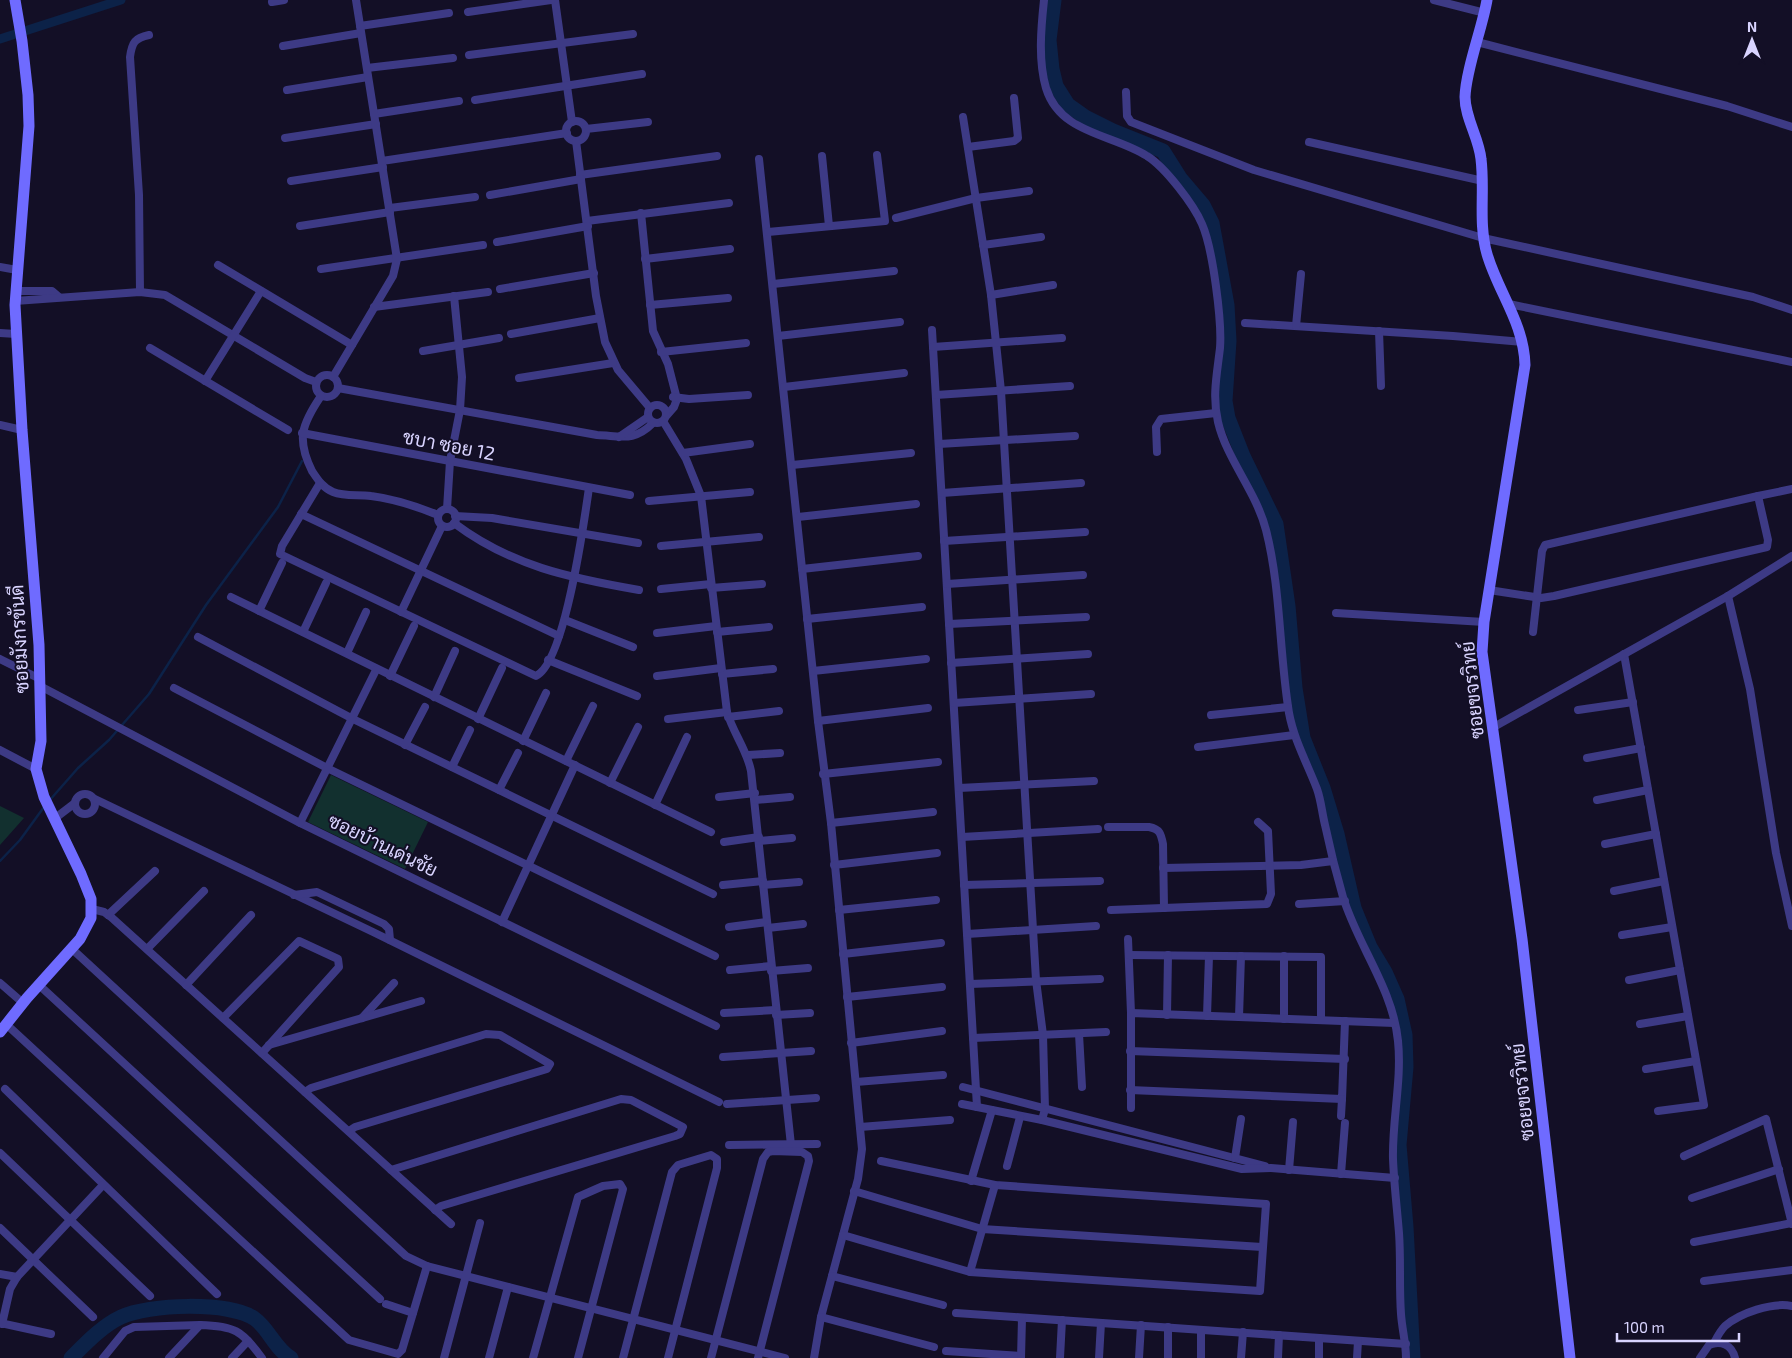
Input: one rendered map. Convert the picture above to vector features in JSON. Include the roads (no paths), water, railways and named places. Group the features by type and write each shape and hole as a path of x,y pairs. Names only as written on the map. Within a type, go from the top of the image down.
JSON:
{"street":[{"name":"ซอยมังกรขันดี","path":"15,0 22,41 29,126 15,296 16,334 40,682 41,741 36,769 51,814"},
{"path":"272,2 284,0"},
{"path":"333,377 393,276 397,259 356,0"},
{"path":"468,12 551,0"},
{"path":"555,0 572,122 568,127 567,133 570,138 576,141 584,138 586,129"},
{"path":"1044,0 1043,74 1047,91 1055,105 1073,123 1094,134 1140,152 1154,161 1199,217 1205,234 1211,261 1220,330 1214,390 1216,413 1224,438 1256,504 1266,531 1274,572 1288,706 1294,735 1316,788 1344,901 1361,944 1384,990 1398,1041 1399,1074 1393,1133 1399,1236 1401,1318 1406,1344 1406,1358"},
{"path":"1434,0 1485,13"},
{"name":"ซอยขจรวิทย์","path":"1487,0 1465,97 1481,158 1483,238 1492,269 1509,304 1523,342 1524,378 1484,622 1482,652 1522,939 1570,1358"},
{"path":"282,46 449,13"},
{"path":"470,55 633,34"},
{"path":"140,292 139,195 130,57 131,45 135,40 149,35"},
{"path":"1478,42 1727,106 1792,127"},
{"path":"367,68 453,58"},
{"path":"475,100 642,74"},
{"path":"287,90 368,77"},
{"path":"1126,92 1127,116 1131,122 1254,170 1483,238 1753,297 1792,310"},
{"path":"968,147 1018,138 1014,98"},
{"path":"374,114 459,101"},
{"path":"963,117 991,295 1001,391 1032,882 1036,980 1043,1034 1045,1109 1042,1120"},
{"path":"572,122 579,122 586,129"},
{"path":"586,129 648,122"},
{"path":"285,138 376,124"},
{"path":"291,181 567,133"},
{"path":"576,141 600,318 605,342 613,363 650,408 651,420"},
{"path":"1309,142 1482,181"},
{"path":"768,232 885,221 877,155"},
{"path":"490,195 580,177 717,156"},
{"path":"822,156 829,226"},
{"path":"760,159 860,1127 861,1162 821,1317 814,1358"},
{"path":"896,218 976,198 1029,191"},
{"path":"300,226 476,197"},
{"path":"497,242 641,214 729,203"},
{"path":"338,388 597,435 635,436 651,420 665,418 674,407 674,395 668,364 654,336 641,214"},
{"path":"983,245 1041,237"},
{"path":"320,269 483,245"},
{"path":"645,258 730,249"},
{"path":"218,265 352,345"},
{"path":"0,267 17,270"},
{"path":"773,284 894,271"},
{"path":"500,288 594,272"},
{"path":"1296,326 1301,274"},
{"path":"991,295 1053,285"},
{"path":"15,296 52,291 59,296 140,292 165,296 305,378 316,382"},
{"path":"205,381 261,291"},
{"path":"374,307 488,292"},
{"path":"454,296 462,376 460,410 450,461 447,509 455,519 482,541 530,565 573,578 639,590"},
{"path":"650,305 728,298"},
{"path":"1509,304 1792,362"},
{"path":"511,334 600,318"},
{"path":"778,336 900,322"},
{"path":"1245,323 1523,342"},
{"path":"932,330 977,1108"},
{"path":"1379,331 1382,386"},
{"path":"0,333 16,334"},
{"path":"423,351 499,338"},
{"path":"933,347 1062,338"},
{"path":"661,352 746,343"},
{"path":"150,348 288,430"},
{"path":"519,378 613,363"},
{"path":"784,387 904,373"},
{"path":"320,396 315,388 316,382 324,376 333,377"},
{"path":"333,377 338,388"},
{"path":"936,395 1070,386"},
{"path":"320,396 331,397 338,388"},
{"path":"663,407 674,395 748,395"},
{"path":"320,396 311,410 302,434 303,450 320,483 342,495 386,498 438,515"},
{"path":"650,408 656,405 663,407"},
{"path":"663,407 665,418 683,453 701,496 728,714 732,729 748,755 755,797 771,969 791,1145"},
{"path":"1157,452 1156,427 1161,418 1216,413"},
{"path":"0,425 22,430"},
{"name":"ชบา ซอย 12","path":"302,434 630,495"},
{"path":"939,444 1075,436"},
{"path":"683,453 750,444"},
{"path":"792,465 911,453"},
{"path":"320,483 282,546 280,554 533,676 540,674 565,620 589,488"},
{"path":"942,493 1082,483"},
{"path":"1533,632 1542,551 1545,546 1792,489"},
{"path":"649,501 750,492"},
{"path":"1489,590 1536,597 1554,596 1766,547 1768,540 1758,496"},
{"path":"798,517 916,504"},
{"path":"438,515 447,509"},
{"path":"301,514 559,636"},
{"path":"401,612 442,526 438,515"},
{"path":"455,519 492,518 638,543"},
{"path":"442,526 449,527 455,519"},
{"path":"944,541 1085,532"},
{"path":"661,546 759,537"},
{"path":"802,569 918,556"},
{"path":"1492,728 1728,596 1792,556"},
{"path":"259,610 282,563"},
{"path":"947,584 1083,575"},
{"path":"303,632 326,583"},
{"path":"661,589 762,584"},
{"path":"1728,596 1750,689 1776,852 1792,926"},
{"path":"231,597 376,670 711,832"},
{"path":"807,619 922,607"},
{"path":"347,654 366,612"},
{"path":"1336,613 1484,622"},
{"path":"949,624 1086,616"},
{"path":"565,620 633,647"},
{"path":"390,676 414,626"},
{"path":"658,632 769,627"},
{"path":"198,637 353,719 713,894"},
{"path":"434,698 455,651"},
{"path":"951,662 1088,654"},
{"path":"1624,654 1704,1105 1658,1111"},
{"name":"ซอยบ้านเด่นชัย","path":"0,658 111,723 300,823 716,1026"},
{"path":"813,671 926,659"},
{"path":"548,660 637,696"},
{"path":"478,719 502,668"},
{"path":"657,676 773,669"},
{"path":"300,823 329,769 376,670"},
{"path":"174,688 329,769 715,956"},
{"path":"523,740 546,693"},
{"path":"954,703 1091,694"},
{"path":"1578,710 1633,702"},
{"path":"406,745 425,706"},
{"path":"566,761 593,706"},
{"path":"1211,715 1288,706"},
{"path":"818,721 928,708"},
{"path":"668,719 779,711"},
{"path":"610,783 638,727"},
{"path":"452,767 470,730"},
{"path":"1198,747 1294,735"},
{"path":"655,805 687,737"},
{"path":"1587,758 1641,748"},
{"path":"0,750 36,769"},
{"path":"500,790 518,753"},
{"path":"748,755 780,753"},
{"path":"823,774 938,762"},
{"path":"502,922 574,766"},
{"path":"959,788 1094,781"},
{"path":"1597,800 1648,790"},
{"path":"95,799 94,809 85,814 79,812 75,803 77,797 83,793 90,794 95,799 390,940 722,1103 816,1098"},
{"path":"720,797 790,797"},
{"path":"75,803 51,814 88,888 92,909 87,929 72,949 3,1028 349,1340 398,1354 402,1350 427,1266"},
{"path":"830,824 933,812"},
{"path":"1111,910 1267,904 1271,894 1268,831 1258,822"},
{"path":"1108,827 1155,828 1160,834 1163,844 1164,908"},
{"path":"962,837 1098,830"},
{"path":"1605,844 1656,834"},
{"path":"724,842 792,838"},
{"path":"834,865 937,853"},
{"path":"1164,868 1319,864 1333,861"},
{"path":"108,915 155,871"},
{"path":"964,885 1100,881"},
{"path":"723,885 799,882"},
{"path":"1614,891 1664,882"},
{"path":"147,949 204,891"},
{"path":"294,895 317,892 384,924 389,929 390,940"},
{"path":"839,910 936,900"},
{"path":"1299,904 1344,901"},
{"path":"92,909 108,915 147,949 451,1224"},
{"path":"186,984 251,915"},
{"path":"729,927 803,924"},
{"path":"967,934 1096,926"},
{"path":"1622,935 1672,926"},
{"path":"1128,939 1131,1013 1131,1108"},
{"path":"222,1018 299,941 338,959 339,967 262,1053"},
{"path":"843,954 941,943"},
{"path":"72,949 401,1252 427,1266 716,1340 759,1355 785,1358"},
{"path":"1129,955 1321,957 1321,1020"},
{"path":"1167,1015 1168,955"},
{"path":"1207,1016 1209,956"},
{"path":"1239,1017 1241,956"},
{"path":"1284,956 1284,1019"},
{"path":"730,970 808,968"},
{"path":"1629,980 1680,970"},
{"path":"970,984 1100,979"},
{"path":"0,983 23,1003"},
{"path":"362,1018 394,983"},
{"path":"39,985 383,1301 413,1313"},
{"path":"847,997 942,987"},
{"path":"268,1046 421,1001"},
{"path":"724,1013 810,1012"},
{"path":"1131,1013 1394,1023"},
{"path":"1640,1024 1688,1016"},
{"path":"1341,1174 1345,1021"},
{"path":"851,1043 942,1031"},
{"path":"973,1038 1106,1032"},
{"path":"305,1092 311,1088 486,1034 500,1036 550,1064 547,1069 355,1127 349,1132"},
{"path":"1079,1034 1082,1087"},
{"path":"723,1057 811,1051"},
{"path":"1130,1051 1345,1059"},
{"path":"1646,1069 1696,1061"},
{"path":"856,1082 943,1075"},
{"path":"963,1087 976,1092 1272,1168 1395,1178"},
{"path":"5,1089 103,1185 176,1252 217,1294"},
{"path":"1130,1090 1342,1099"},
{"path":"392,1170 621,1100 631,1100 683,1127 680,1134 675,1136 441,1206 435,1210"},
{"path":"962,1104 1042,1120 1242,1169 1272,1168"},
{"path":"971,1181 992,1110"},
{"path":"1008,1166 1020,1116"},
{"path":"1235,1158 1241,1119"},
{"path":"1684,1156 1766,1119 1792,1223 1694,1242"},
{"path":"860,1127 950,1120"},
{"path":"1289,1170 1293,1122"},
{"path":"728,1145 817,1144"},
{"path":"712,1358 762,1159 768,1152 773,1151 802,1152 808,1156 809,1161 759,1355"},
{"path":"0,1153 150,1296"},
{"path":"623,1358 674,1168 711,1155 717,1159 718,1168 668,1358"},
{"path":"843,1235 970,1272 1260,1291 1266,1204 995,1185 881,1160"},
{"path":"1692,1198 1778,1169"},
{"path":"534,1358 578,1197 603,1186 620,1184 623,1189 578,1358"},
{"path":"51,1334 1,1324 10,1289 33,1259 103,1185"},
{"path":"970,1272 995,1185"},
{"path":"854,1191 982,1229 1262,1247"},
{"path":"444,1358 468,1276 480,1223"},
{"path":"0,1228 93,1317"},
{"path":"1704,1281 1792,1270"},
{"path":"0,1274 17,1278"},
{"path":"832,1276 943,1304"},
{"path":"489,1358 508,1287"},
{"path":"1714,1343 1723,1328 1739,1317 1778,1306 1792,1306"},
{"path":"956,1313 1406,1344"},
{"path":"821,1317 934,1347"},
{"path":"946,1351 1021,1357 1022,1318"},
{"path":"1060,1358 1062,1320"},
{"path":"1099,1358 1101,1323"},
{"path":"169,1358 200,1325"},
{"path":"103,1358 125,1331 134,1327 200,1325 228,1327 237,1331 262,1358"},
{"path":"1139,1358 1141,1325"},
{"path":"1168,1328 1168,1358"},
{"path":"1201,1330 1201,1358"},
{"path":"1241,1358 1243,1332"},
{"path":"1278,1358 1279,1335"},
{"path":"1319,1338 1319,1358"},
{"path":"232,1358 248,1341"},
{"path":"1357,1358 1358,1341"},
{"path":"1700,1358 1704,1348 1714,1343 1725,1344 1730,1347 1735,1358"}],"waterway":[{"path":"0,39 121,0"},
{"path":"1054,0 1049,40 1052,69 1056,86 1068,105 1085,117 1113,131 1163,151 1180,178 1203,205 1212,223 1227,305 1229,341 1225,401 1228,418 1243,456 1276,524 1288,606 1295,688 1303,738 1323,788 1337,834 1354,908 1370,947 1385,972 1397,999 1405,1035 1406,1067 1399,1145 1406,1227 1413,1358"},
{"path":"49,801 78,768 109,740 149,694 206,605 278,507 302,461"},
{"path":"0,861 20,840 44,807"},
{"path":"71,1358 101,1330 121,1317 150,1309 189,1306 227,1309 243,1313 255,1319 281,1350 291,1358"}]}
